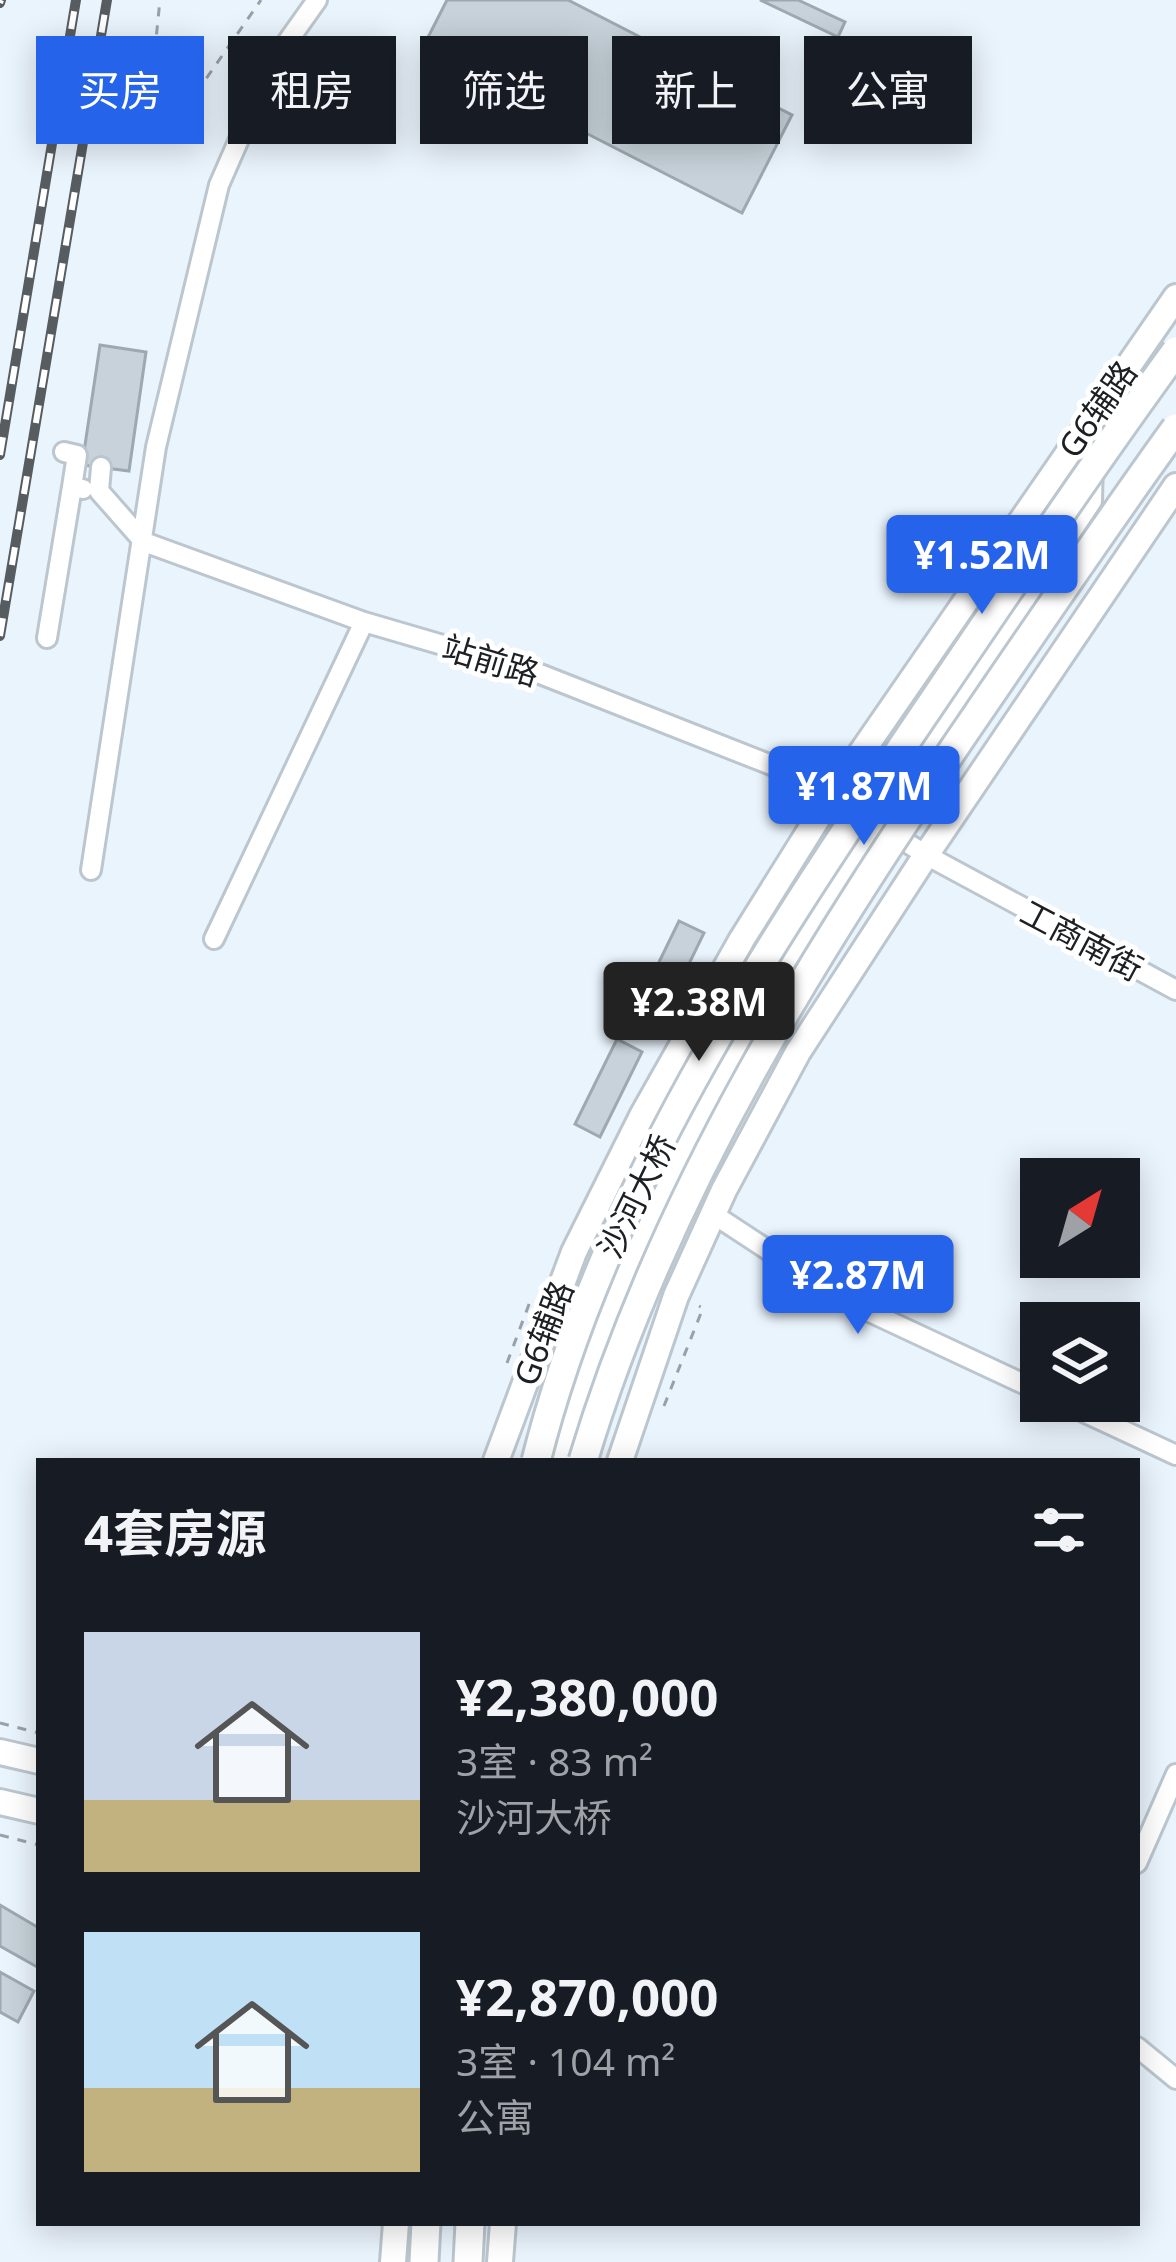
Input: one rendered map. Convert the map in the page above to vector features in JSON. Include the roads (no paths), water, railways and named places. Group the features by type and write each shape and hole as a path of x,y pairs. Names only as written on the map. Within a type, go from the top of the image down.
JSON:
{"highway":[{"name":"沙河大桥","path":"537,1458 548,1413 601,1267 724,1024 875,787 1088,472 1176,351"},
{"name":"沙河大桥","path":"584,1458 644,1284 689,1186 777,1028 912,810 1176,428"},
{"path":"424,2262 426,2226"},
{"path":"464,2262 470,2226"}],"main road":[{"name":"G6辅路","path":"497,1458 574,1252 642,1116 742,939 832,795 1176,297"},
{"path":"621,1458 676,1296 798,1052 1176,486"},
{"path":"0,1752 36,1760"},
{"path":"0,1802 36,1810"},
{"path":"457,2226 455,2252 464,2262"},
{"path":"500,2262 503,2226"}],"street":[{"path":"91,870 156,447 219,185 273,62 317,0"},
{"path":"561,1458 625,1274 696,1125 812,923 1092,501 1094,411"},
{"path":"47,638 77,455 64,452"},
{"path":"99,491 101,467"},
{"path":"72,488 99,491 144,542"},
{"name":"站前路","path":"144,542 364,622 535,672 789,772 877,824"},
{"path":"214,939 364,622"},
{"name":"工商南街","path":"877,824 926,856 1176,990"},
{"path":"713,1214 844,1300 1020,1382"},
{"path":"1105,1422 1176,1455"},
{"path":"1140,1856 1176,1774"},
{"path":"1140,2050 1176,2079"}],"railway":[{"path":"0,455 76,0"},
{"path":"0,636 107,0"}]}
